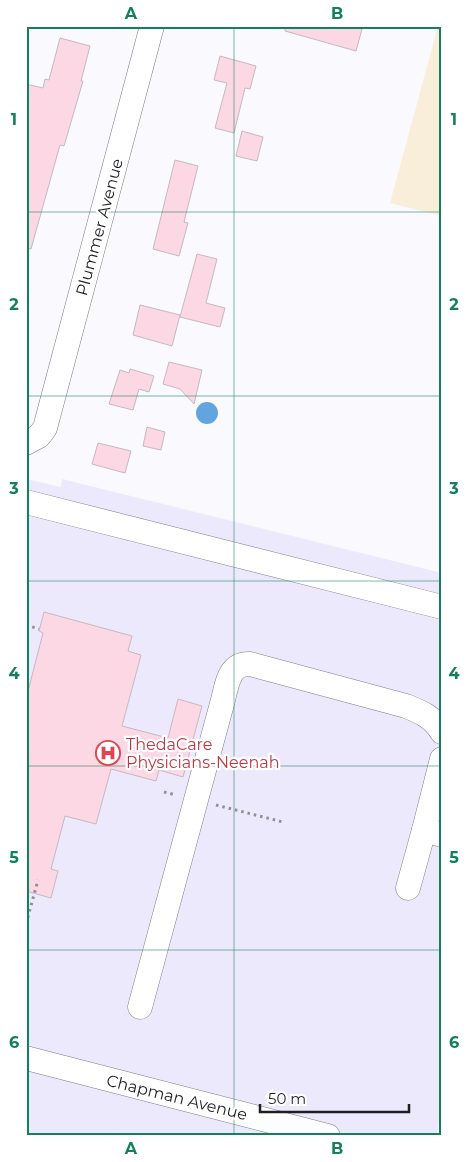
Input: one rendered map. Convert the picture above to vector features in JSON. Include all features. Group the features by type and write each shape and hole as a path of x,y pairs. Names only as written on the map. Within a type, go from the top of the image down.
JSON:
{"street":[{"name":"Plummer Avenue","path":"26,443 39,436 45,428 152,26"},
{"path":"26,502 442,607"},
{"path":"140,1007 230,677 234,669 243,664 406,706 428,716 436,722 442,732"},
{"path":"408,888 433,833 442,759"},
{"name":"Chapman Avenue","path":"26,1058 328,1136"}],"path":[{"path":"26,625 40,628"},
{"path":"164,792 283,822"},
{"path":"26,924 38,880"}],"shaded area":[{"path":"438,26 442,26 442,216 390,203"},
{"path":"26,479 61,487 62,479 442,573 442,1112 436,1136 26,1136"}],"water":[{"path":"207,402 215,405 218,413 215,421 207,424 199,421 196,413 199,405"}],"building":[{"path":"285,26 349,26 362,29 356,51 285,31"},
{"path":"60,38 90,46 81,81 83,81 64,146 60,145 31,249 26,248 26,84 43,88 45,79 49,80"},
{"path":"220,56 256,66 250,89 245,88 234,133 215,128 227,83 214,80"},
{"path":"242,131 263,137 257,161 236,156"},
{"path":"175,160 198,166 184,222 188,223 179,256 153,249"},
{"path":"197,254 217,259 206,303 225,308 220,327 180,317"},
{"path":"140,305 180,315 172,346 133,335"},
{"path":"169,362 202,370 194,404 180,389 163,384"},
{"path":"130,369 154,376 149,392 139,389 133,410 109,404 120,370 129,373"},
{"path":"147,427 165,432 161,450 143,446"},
{"path":"98,443 131,451 125,473 92,464"},
{"name":"ThedaCare Physicians-Neenah","path":"44,612 132,636 128,651 141,655 122,726 168,738 178,699 202,706 183,777 159,770 156,781 111,769 96,824 65,816 51,869 58,871 51,898 26,891 26,699 43,633 39,631"}],"place":[{"name":"ThedaCare Physicians-Neenah","path":"108,753"}]}
